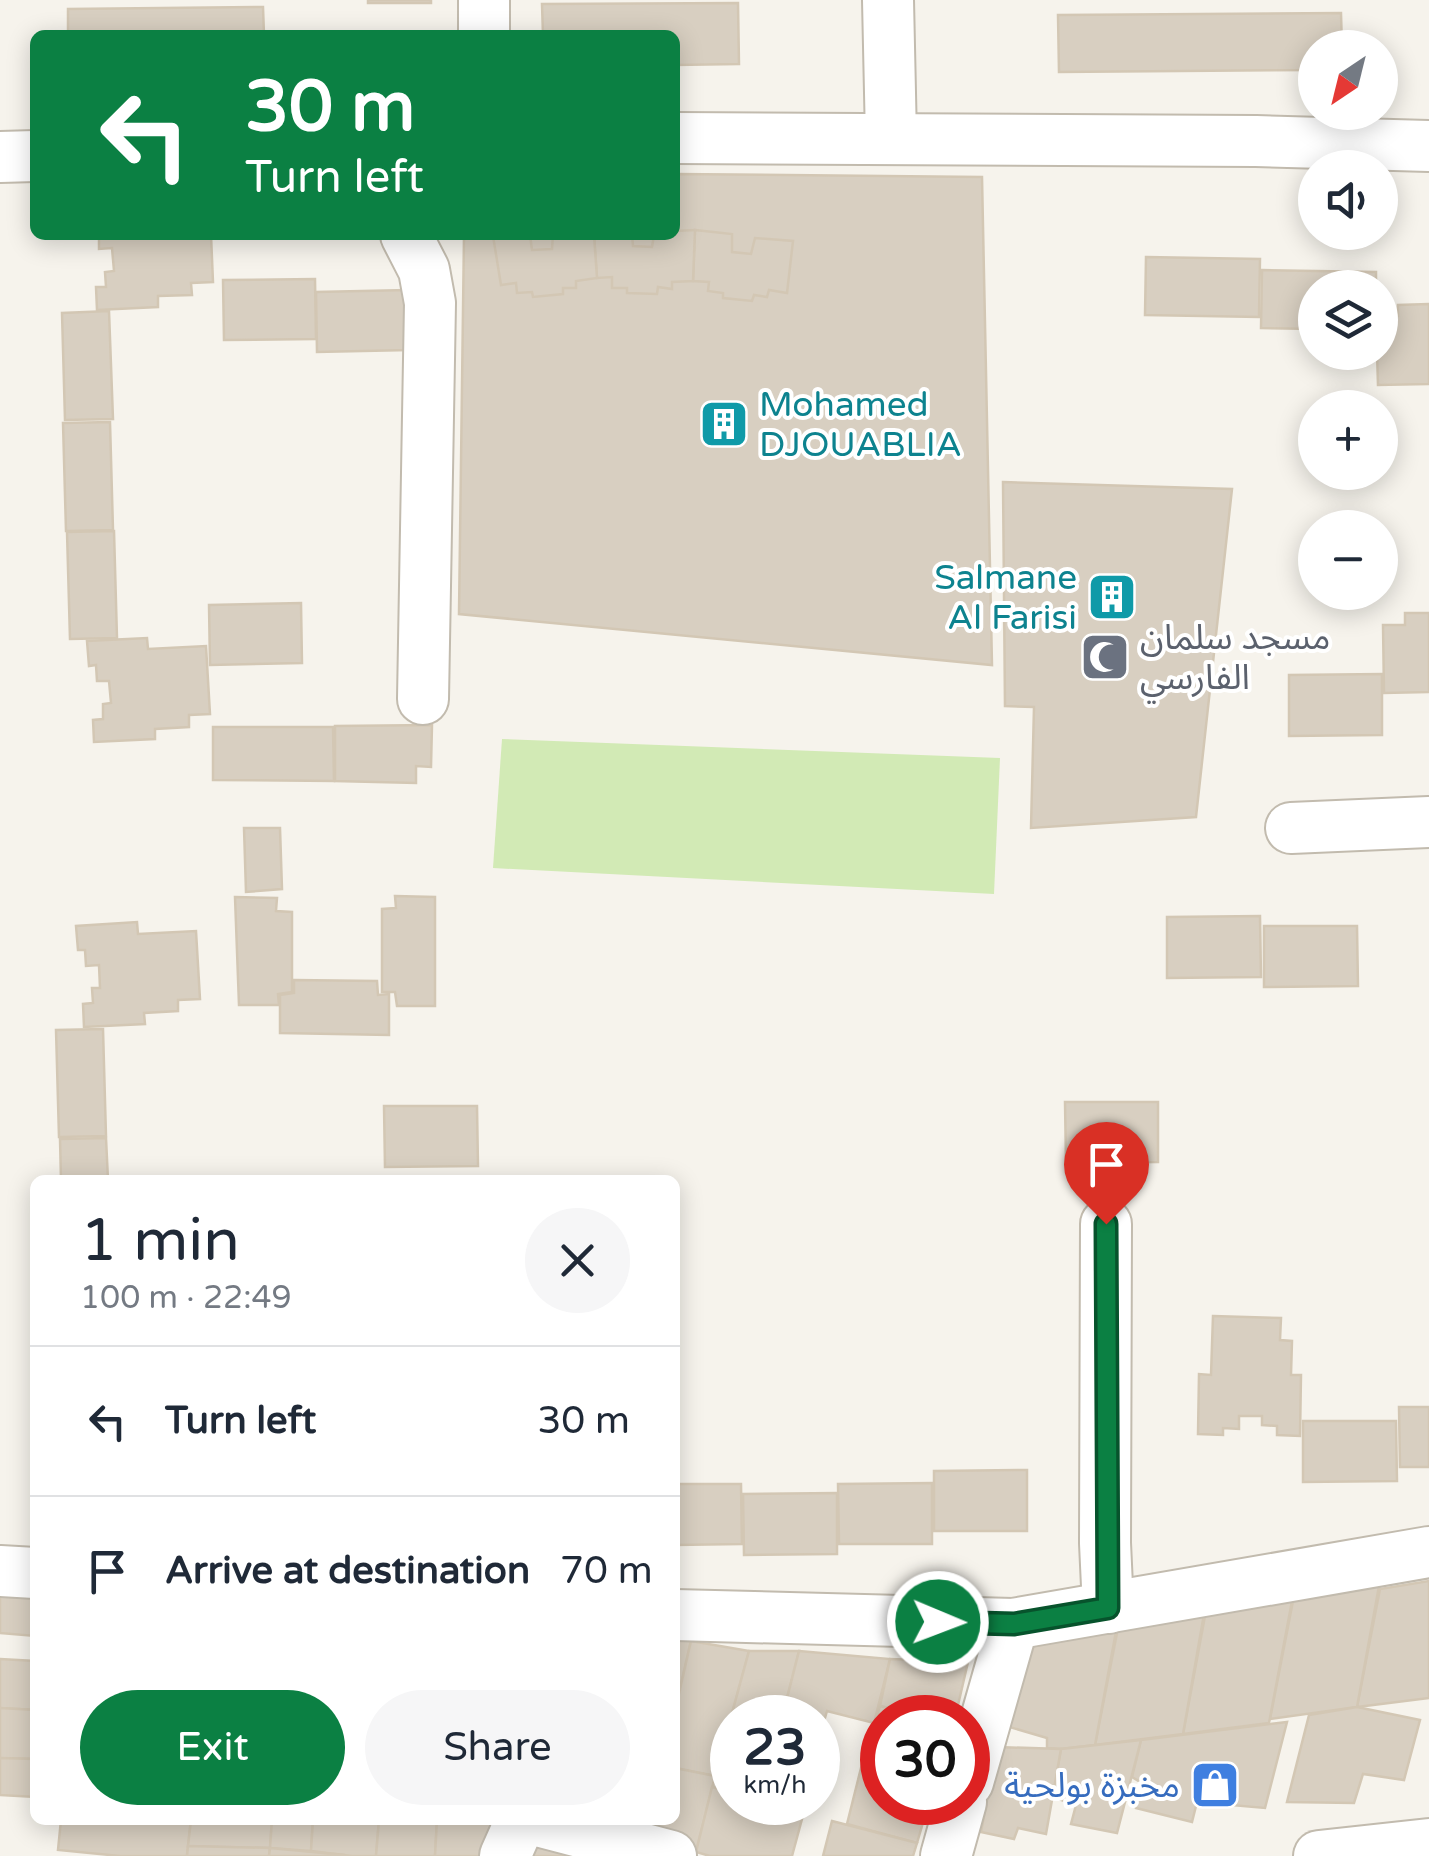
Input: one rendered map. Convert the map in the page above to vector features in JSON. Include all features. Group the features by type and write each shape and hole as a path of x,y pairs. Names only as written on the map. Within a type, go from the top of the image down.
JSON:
{"street":[{"path":"484,0 484,30"},
{"path":"888,0 891,140"},
{"path":"680,138 1256,141 1429,146"},
{"path":"0,157 30,156"},
{"path":"409,240 424,270 430,303 423,699"},
{"path":"1291,828 1429,822"},
{"path":"1106,1224 1108,1608"},
{"path":"680,1615 1014,1624 1429,1552"},
{"path":"0,1571 30,1574"},
{"path":"990,1706 1014,1624"},
{"path":"504,1856 519,1825"},
{"path":"553,1825 671,1856"},
{"path":"946,1856 955,1825"},
{"path":"1342,1855 1429,1844"}],"green space":[{"path":"502,739 1000,758 994,894 493,868"}],"building":[{"path":"431,0 431,3 368,3"},
{"path":"738,3 739,64 680,65 680,30 543,30 542,4"},
{"path":"263,7 264,30 68,30 68,9"},
{"path":"1341,13 1341,30 1298,30 1298,70 1059,72 1058,15"},
{"name":"Mohamed DJOUABLIA","path":"680,174 982,177 992,665 459,614 464,240 680,240"},
{"path":"695,230 732,234 732,252 751,254 755,238 793,241 787,293 769,290 767,297 754,295 752,301 723,298 723,293 708,291 709,282 693,281"},
{"path":"695,230 693,281 672,282 672,289 658,287 657,294 627,293 627,288 612,288 612,277 597,278 594,240 632,240 633,246 652,247 653,240 680,240 680,231"},
{"path":"99,240 211,240 213,282 191,283 192,295 158,296 158,307 97,310 96,287 106,287 105,272 114,271 112,248 99,249"},
{"path":"494,240 531,240 532,250 552,249 553,240 594,240 597,278 576,281 576,288 563,288 563,294 533,297 532,292 517,293 516,283 501,285"},
{"path":"1146,257 1260,259 1259,317 1145,315"},
{"path":"1262,270 1298,271 1298,329 1261,328"},
{"path":"315,279 316,339 224,340 223,280"},
{"path":"407,290 409,350 317,352 316,292"},
{"path":"1429,304 1429,384 1378,385 1378,370 1398,370 1398,305"},
{"path":"109,311 113,419 65,420 62,313"},
{"path":"110,422 113,530 66,531 63,423"},
{"name":"Salmane Al Farisi","path":"1003,482 1232,489 1196,817 1031,828 1034,707 1005,706"},
{"path":"114,531 117,638 70,639 67,532"},
{"path":"301,603 302,663 210,665 209,605"},
{"path":"1405,613 1429,613 1429,692 1384,693 1383,625 1405,625"},
{"path":"147,638 148,649 206,646 210,714 189,715 189,727 155,729 155,739 94,742 93,720 103,719 103,704 111,703 109,681 97,681 96,665 89,666 87,641"},
{"path":"1382,674 1382,735 1289,736 1289,675"},
{"path":"432,725 431,767 416,766 416,783 335,781 335,726"},
{"path":"213,727 333,727 334,781 213,780"},
{"path":"244,828 280,828 282,889 246,892"},
{"path":"395,896 435,897 435,1006 397,1006 395,992 382,992 382,909 396,908"},
{"path":"235,897 277,898 276,911 292,912 292,992 278,994 279,1005 239,1005"},
{"path":"1260,916 1261,977 1167,978 1167,917"},
{"path":"137,922 138,934 196,931 200,999 178,1000 178,1011 144,1013 145,1024 84,1027 83,1004 93,1003 92,988 100,988 99,965 86,966 85,950 78,950 76,926"},
{"path":"1264,926 1357,926 1358,986 1264,987"},
{"path":"294,980 377,981 378,995 389,994 389,1035 280,1033 280,995 294,993"},
{"path":"103,1029 106,1136 59,1137 56,1030"},
{"path":"1065,1102 1158,1102 1158,1162 1066,1163"},
{"path":"384,1106 477,1106 478,1166 385,1167"},
{"path":"106,1138 108,1175 61,1175 60,1139"},
{"path":"1213,1316 1281,1318 1280,1340 1292,1341 1291,1375 1301,1375 1300,1436 1277,1435 1277,1426 1262,1425 1262,1416 1239,1416 1239,1429 1223,1428 1223,1435 1198,1434 1199,1374 1211,1375"},
{"path":"1399,1407 1429,1407 1429,1467 1400,1467"},
{"path":"1303,1421 1396,1421 1397,1481 1303,1482"},
{"path":"1027,1470 1027,1531 934,1531 934,1471"},
{"path":"932,1483 932,1544 839,1544 838,1484"},
{"path":"680,1484 741,1484 742,1544 680,1545"},
{"path":"837,1493 837,1554 744,1555 743,1494"},
{"path":"1429,1581 1429,1698 1357,1707 1380,1589"},
{"path":"1379,1586 1357,1707 1270,1719 1293,1601"},
{"path":"0,1593 30,1595 30,1636 0,1633"},
{"path":"1292,1601 1269,1723 1183,1734 1205,1616"},
{"path":"1204,1614 1183,1734 1095,1745 1118,1628"},
{"path":"1117,1626 1095,1745 1047,1748 1047,1738 1006,1726 1031,1640"},
{"path":"680,1640 691,1641 680,1689"},
{"path":"691,1641 749,1651 737,1695 710,1695 710,1775 680,1769 680,1689"},
{"path":"749,1651 799,1651 788,1695 737,1695"},
{"path":"799,1651 890,1659 881,1695 860,1695 860,1719 840,1714 840,1695 788,1695"},
{"path":"0,1659 30,1661 30,1710 0,1708"},
{"path":"890,1659 968,1662 960,1695 882,1695"},
{"path":"1357,1707 1420,1720 1404,1780 1363,1774 1354,1803 1287,1802 1309,1715"},
{"path":"0,1708 30,1710 30,1759 0,1758"},
{"path":"1287,1722 1265,1808 1197,1802 1192,1822 1136,1808 1140,1782 1132,1777 1141,1740"},
{"path":"1141,1740 1117,1833 1071,1824 1076,1805 1052,1797 1061,1749"},
{"path":"997,1747 1061,1749 1046,1834 1018,1828 1014,1839 981,1832 982,1825 990,1825 990,1784"},
{"path":"0,1758 30,1759 30,1797 0,1795"},
{"path":"680,1769 710,1775 710,1796 696,1852 639,1837 643,1825 680,1825"},
{"path":"860,1772 860,1825 922,1825 917,1843 847,1824"},
{"path":"710,1795 710,1825 800,1825 792,1856 710,1856 696,1852"},
{"path":"840,1823 917,1843 913,1856 823,1856 831,1825"},
{"path":"60,1825 190,1825 187,1856 120,1856 58,1850"},
{"path":"190,1825 272,1825 270,1848 188,1846"},
{"path":"272,1825 313,1825 311,1851 270,1848"},
{"path":"313,1825 379,1825 376,1856 311,1851"},
{"path":"379,1825 437,1825 435,1856 376,1856"},
{"path":"437,1825 500,1825 482,1856 435,1856"},
{"path":"520,1835 598,1856 512,1856"},
{"path":"188,1846 270,1848 269,1856 187,1856"},
{"path":"270,1848 344,1855 344,1856 269,1856"}],"place":[{"name":"Mohamed DJOUABLIA","path":"724,424"},
{"name":"Salmane Al Farisi","path":"1112,597"},
{"name":"مسجد سلمان الفارسي","path":"1105,657"},
{"name":"مخبزة بولحية","path":"1215,1785"}],"route":[{"path":"938,1622 1014,1624 1108,1608 1106,1224"}]}
